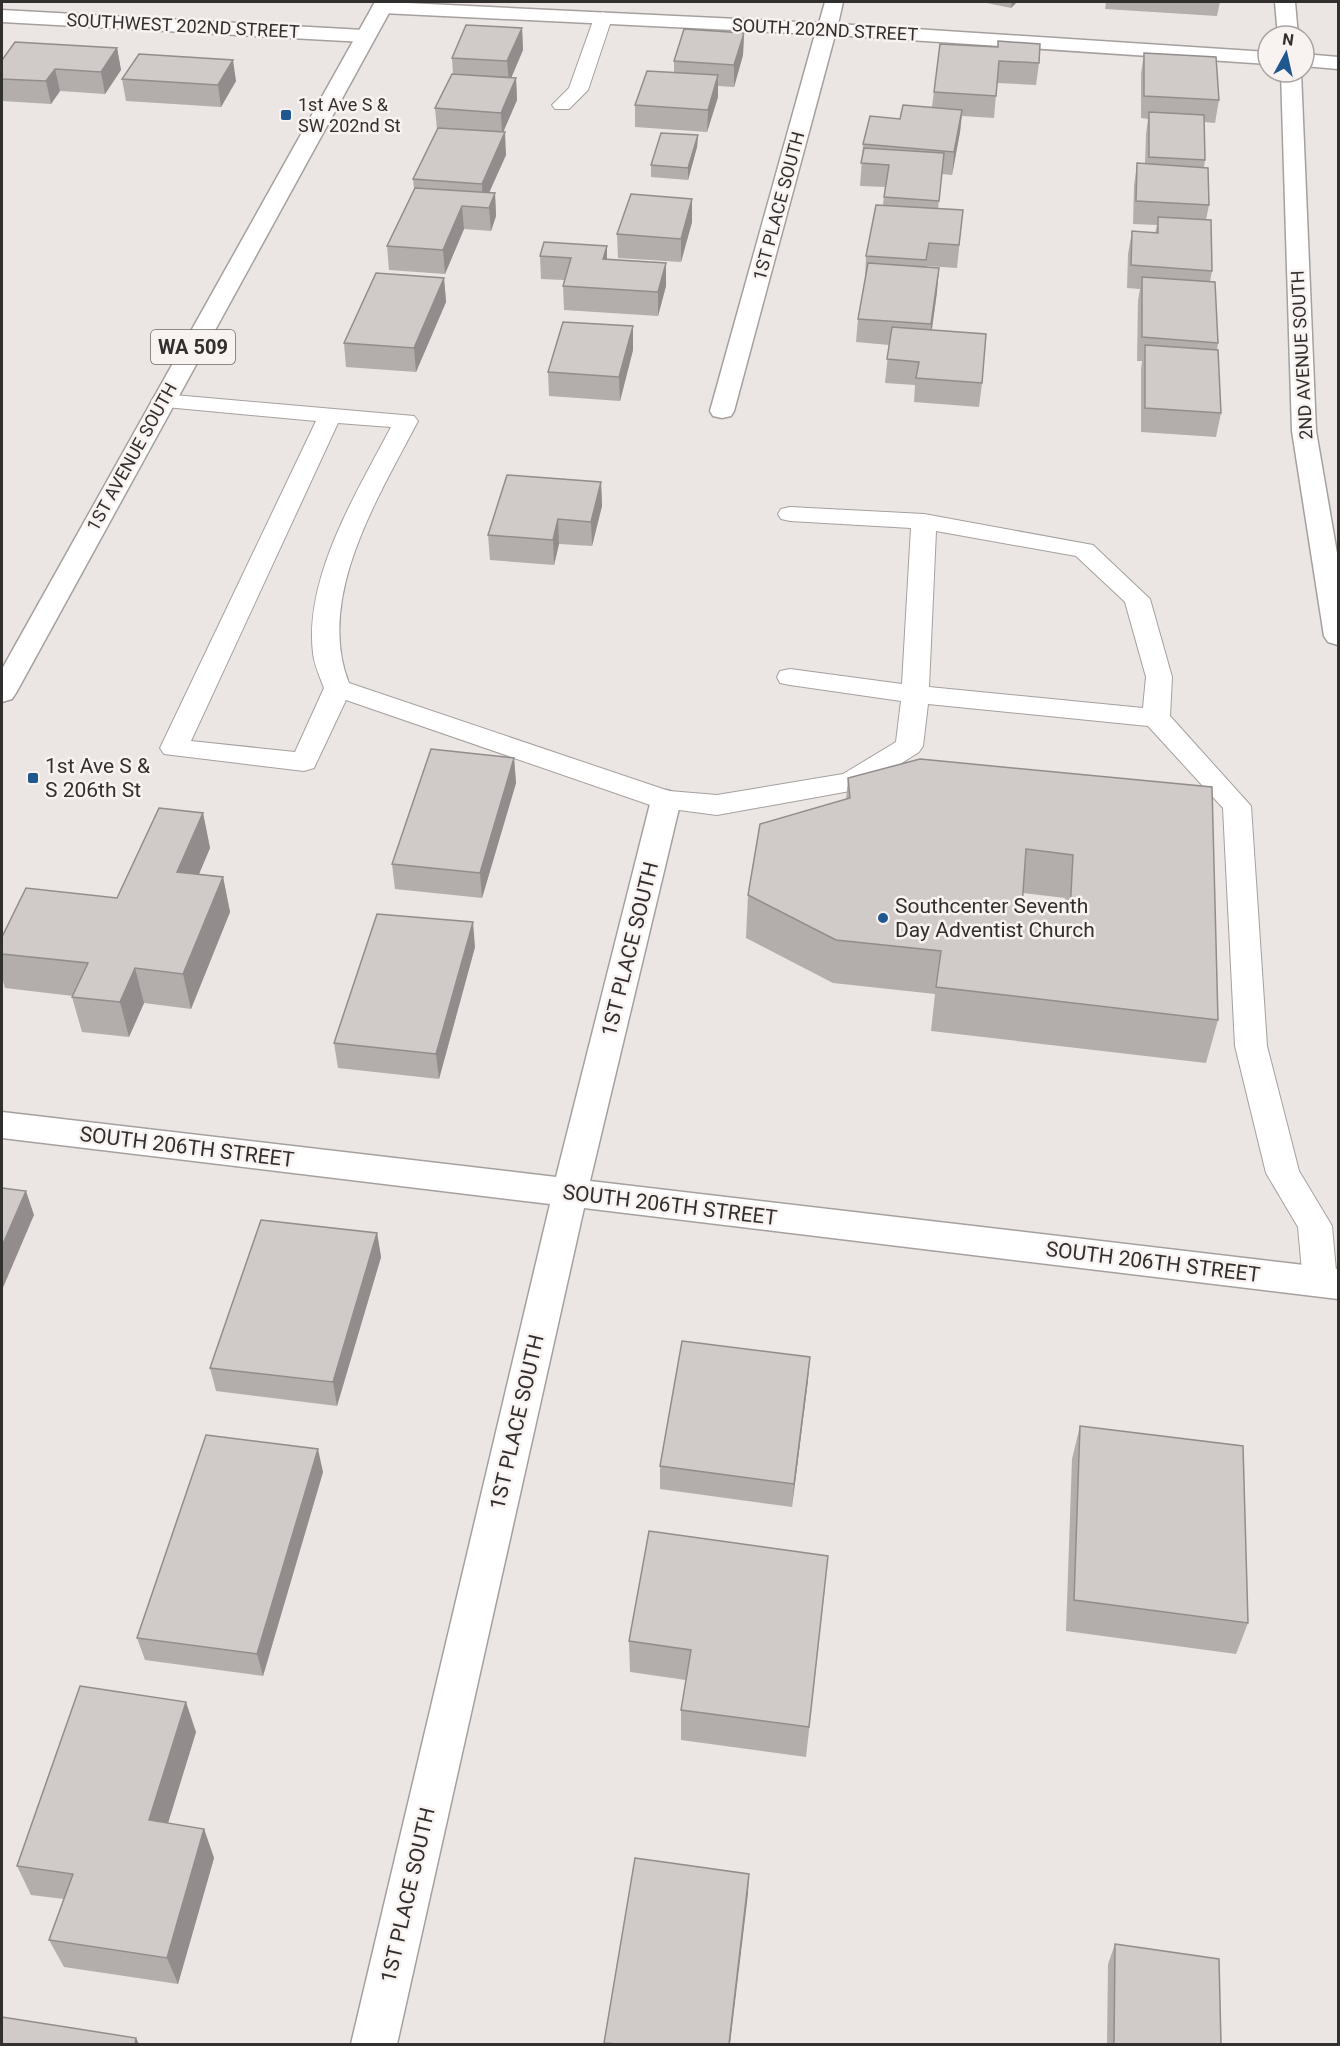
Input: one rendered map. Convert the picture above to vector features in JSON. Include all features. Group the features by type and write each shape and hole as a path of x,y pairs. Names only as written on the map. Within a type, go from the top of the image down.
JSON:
{"street":[{"name":"1ST PLACE SOUTH","path":"722,411 834,2"},
{"path":"1285,2 1287,24"},
{"name":"SOUTH 202ND STREET","path":"383,4 828,29 1256,57"},
{"name":"1ST AVENUE SOUTH","path":"2,693 383,4"},
{"name":"SOUTHWEST 202ND STREET","path":"2,16 364,36"},
{"path":"1316,61 1338,63"},
{"name":"2ND AVENUE SOUTH","path":"1291,84 1304,431 1338,636"},
{"name":"1ST PLACE SOUTH","path":"374,2044 570,1193 666,800"},
{"name":"SOUTH 206TH STREET","path":"2,1125 1329,1283"}],"lane":[{"path":"562,105 578,90 603,18"},
{"path":"163,401 406,421 358,512 328,597 326,653 338,688 304,762 174,748 330,415"},
{"path":"790,514 924,521 1084,550 1137,599 1159,677 1156,718"},
{"path":"338,688 666,800 717,805 851,782 909,746 915,694 924,521"},
{"path":"790,677 915,694 1156,718 1237,806 1251,1046 1283,1173 1315,1226 1329,1283"}],"building":[{"path":"466,25 522,28 507,61 452,58"},
{"path":"684,29 744,33 734,65 674,61"},
{"path":"998,41 1040,44 1039,63 999,61 996,96 934,92 940,44 998,47"},
{"path":"15,42 117,48 101,72 55,69 46,81 2,79 2,60"},
{"path":"1144,53 1216,57 1219,100 1144,96"},
{"path":"139,54 233,60 218,85 122,79"},
{"path":"647,71 718,75 708,110 635,105"},
{"path":"452,74 516,78 501,113 435,108"},
{"path":"903,105 962,110 954,152 863,144 870,116 900,119"},
{"path":"1149,112 1204,115 1205,160 1149,157"},
{"path":"438,128 505,132 482,184 413,179"},
{"path":"661,133 698,135 688,168 651,165"},
{"path":"864,148 944,153 939,201 884,197 889,165 861,163"},
{"path":"1137,163 1208,168 1209,205 1136,201"},
{"path":"415,188 495,193 489,208 462,206 443,250 387,246"},
{"path":"631,194 692,199 681,239 617,234"},
{"path":"876,205 963,210 959,245 929,243 926,260 866,256"},
{"path":"1158,217 1211,220 1212,271 1131,265 1132,231 1158,233"},
{"path":"544,242 607,246 603,259 666,263 658,292 563,286 571,258 540,256"},
{"path":"868,263 939,268 931,324 858,319"},
{"path":"376,273 444,278 414,348 344,343"},
{"path":"1142,277 1215,282 1218,343 1142,337"},
{"path":"563,322 633,326 619,377 548,372"},
{"path":"892,327 986,334 982,383 916,378 919,362 887,359"},
{"path":"1145,345 1218,350 1221,413 1145,408"},
{"path":"507,475 601,482 591,522 558,519 553,540 488,535"},
{"path":"431,749 514,758 480,873 392,864"},
{"name":"Southcenter Seventh Day Adventist Church","path":"920,759 1212,787 1218,1020 936,987 941,951 836,940 748,895 760,824 850,798 848,778","holes":["1026,849 1073,855 1070,912 1022,907"]},
{"path":"159,808 203,813 177,872 223,877 183,974 135,968 120,1002 72,997 88,963 2,954 2,937 26,888 117,898"},
{"path":"377,914 473,922 436,1054 334,1043"},
{"path":"2,1188 26,1191 2,1246"},
{"path":"261,1220 377,1233 333,1382 210,1368"},
{"path":"682,1341 810,1357 794,1484 660,1466"},
{"path":"1080,1426 1243,1446 1248,1623 1074,1600"},
{"path":"206,1435 318,1449 257,1654 137,1638"},
{"path":"649,1531 828,1556 809,1727 681,1710 691,1650 629,1641"},
{"path":"80,1686 186,1702 149,1820 204,1829 167,1958 49,1940 73,1874 17,1866"},
{"path":"635,1858 749,1874 729,2044 604,2043"},
{"path":"1115,1944 1219,1959 1221,2044 1114,2044"},
{"path":"2,2017 136,2038 135,2044 2,2044"}],"place":[{"name":"1st Ave S & SW 202nd St","path":"286,115"},
{"name":"1st Ave S & S 206th St","path":"33,778"},
{"name":"Southcenter Seventh Day Adventist Church","path":"883,918"}]}
